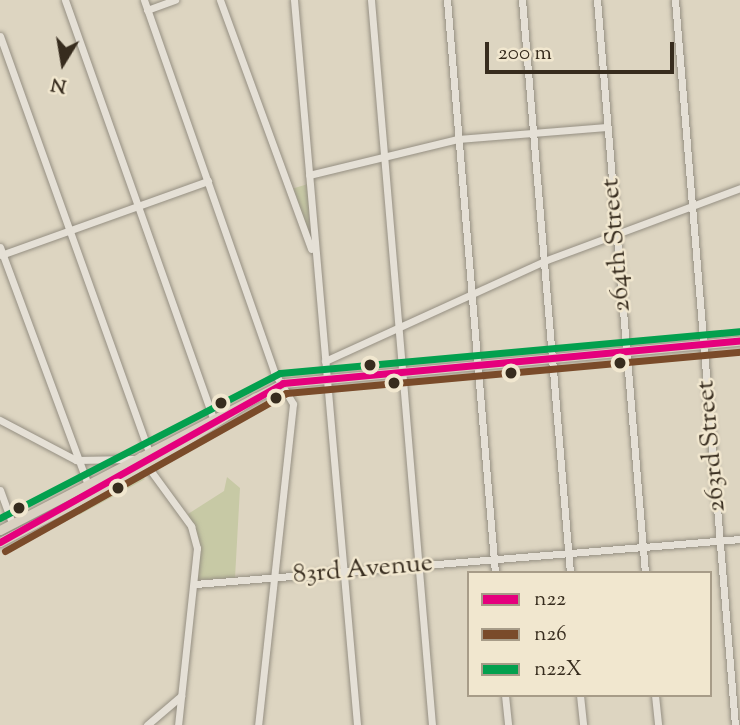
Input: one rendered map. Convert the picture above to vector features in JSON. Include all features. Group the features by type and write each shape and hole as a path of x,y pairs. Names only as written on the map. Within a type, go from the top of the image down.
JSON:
{"main road":[{"path":"0,530 88,485 212,415 282,383 740,341"},
{"path":"0,542 147,465 244,410 257,396"}],"street":[{"path":"65,0 212,415"},
{"path":"144,0 282,383 293,404 258,725"},
{"path":"147,10 175,0"},
{"path":"220,0 313,255"},
{"path":"294,0 313,255 357,725"},
{"path":"371,0 432,725"},
{"path":"447,0 495,571"},
{"path":"522,0 570,571"},
{"name":"264th Street","path":"597,0 645,571"},
{"name":"263rd Street","path":"675,0 735,725"},
{"path":"0,36 70,230 141,455 191,526 195,584 178,725"},
{"path":"309,175 458,139 607,127"},
{"path":"88,485 76,460 1,252 208,181"},
{"path":"325,361 398,325 544,261 740,188"},
{"path":"0,420 76,460 141,455"},
{"path":"0,490 12,523"},
{"name":"83rd Avenue","path":"195,584 740,539"},
{"path":"147,725 181,696"},
{"path":"505,697 508,725"},
{"path":"580,697 583,725"},
{"path":"655,697 658,725"}],"green space":[{"path":"308,184 310,238 288,190"},
{"path":"140,476 145,479 79,515 80,511"},
{"path":"227,477 240,488 235,578 198,580 199,545 188,514 224,491"}],"transit line":[{"name":"n22X","path":"0,518 280,373 739,331"},
{"name":"n22","path":"0,542 283,383 740,341"},
{"name":"n26","path":"5,551 286,393 740,352"}]}
